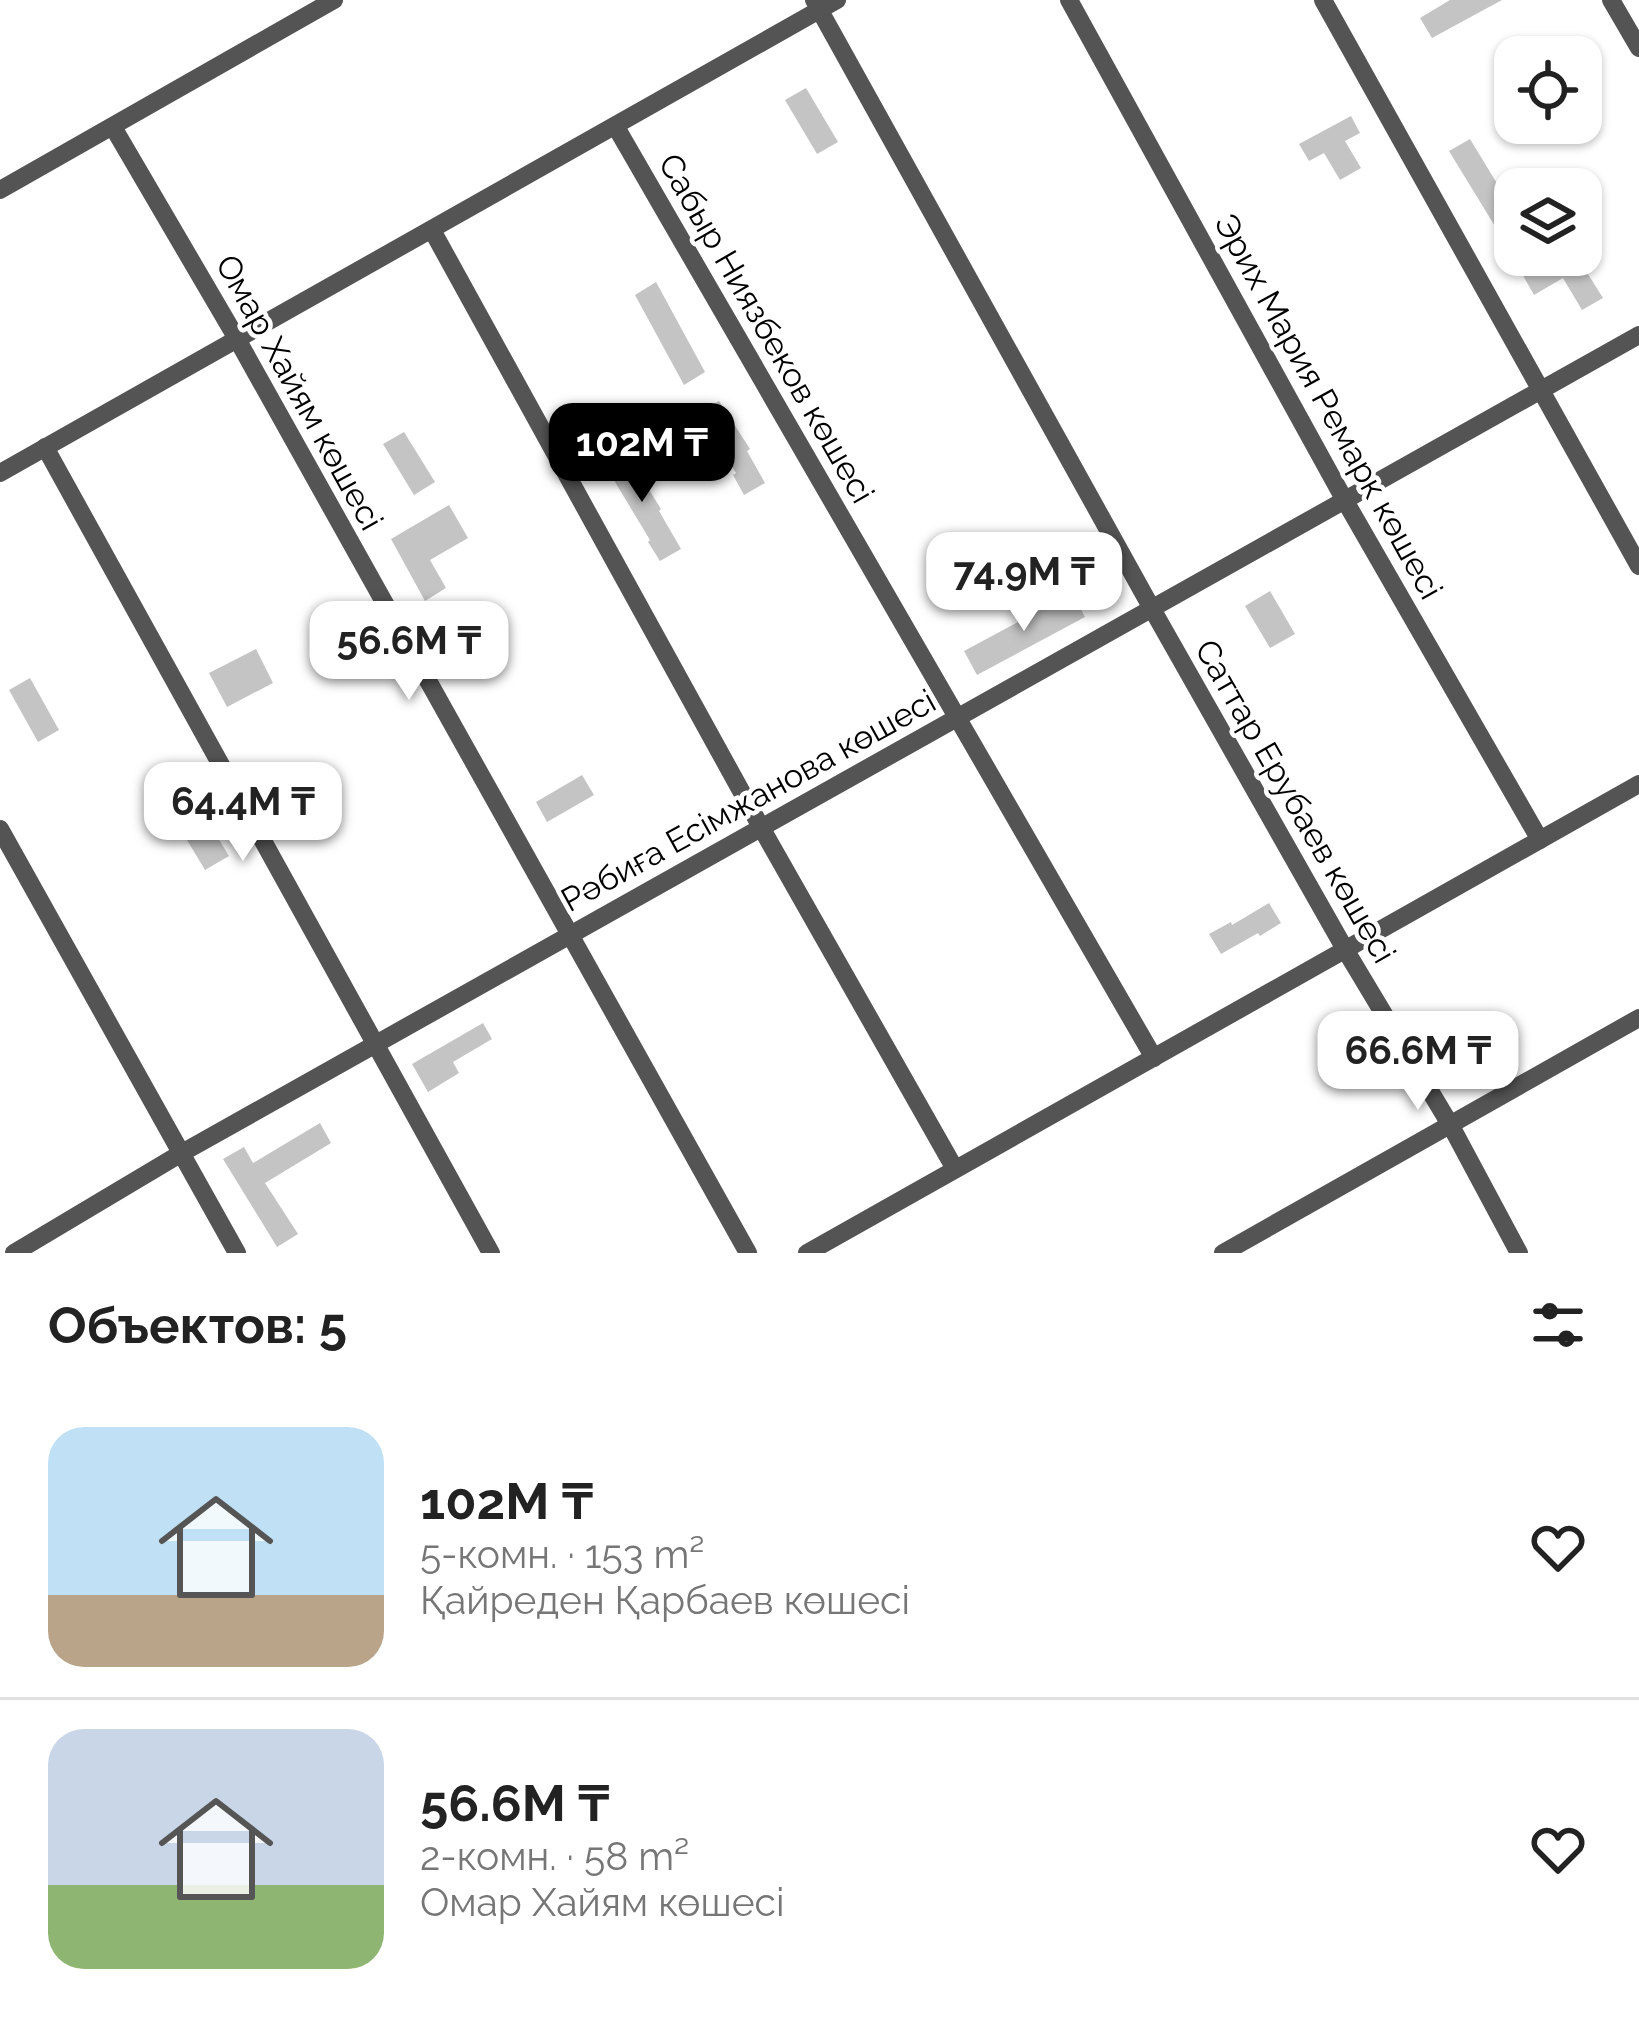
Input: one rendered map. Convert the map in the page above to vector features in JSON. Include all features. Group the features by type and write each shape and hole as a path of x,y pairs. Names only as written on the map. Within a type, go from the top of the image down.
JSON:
{"street":[{"path":"0,190 334,0"},
{"name":"Эрих Мария Ремарк көшесі","path":"1069,0 1344,499 1540,840"},
{"path":"1322,0 1639,566"},
{"path":"1611,0 1639,48"},
{"path":"0,473 616,127 824,3"},
{"name":"Саттар Ерубаев көшесі","path":"824,3 1151,607 1520,1253"},
{"name":"Омар Хайям көшесі","path":"113,127 237,339 748,1253"},
{"name":"Сабыр Ниязбеков көшесі","path":"616,127 1154,1058"},
{"path":"432,230 762,829 956,1169"},
{"name":"Рәбиға Есімжанова көшесі","path":"14,1253 180,1154 1639,334"},
{"path":"45,447 491,1253"},
{"path":"806,1253 1639,784"},
{"path":"0,829 236,1253"},
{"path":"1222,1253 1639,1018"},
{"path":"1256,1234 1267,1253"}],"building":[{"path":"1450,0 1502,0 1432,38 1420,18"},
{"path":"806,88 838,142 817,154 785,100"},
{"path":"1351,116 1360,133 1345,141 1361,168 1340,180 1324,153 1309,161 1299,144"},
{"path":"1470,139 1494,178 1494,225 1449,151"},
{"path":"1523,276 1589,276 1603,298 1582,310 1563,278 1534,295"},
{"path":"656,282 705,372 684,385 635,295"},
{"path":"719,401 765,483 744,495 736,473 698,413"},
{"path":"404,432 435,482 414,495 383,444"},
{"path":"624,450 681,549 660,561 603,462"},
{"path":"449,505 468,538 430,560 446,588 425,601 391,539"},
{"path":"1270,591 1295,634 1270,648 1245,606"},
{"path":"1072,593 1085,617 977,675 964,651"},
{"path":"256,649 273,683 227,707 209,673"},
{"path":"30,678 59,730 38,742 9,690"},
{"path":"582,775 594,795 547,822 536,802"},
{"path":"208,821 229,856 205,870 184,835"},
{"path":"1269,903 1281,923 1221,954 1209,934"},
{"path":"483,1023 492,1039 453,1062 459,1073 428,1092 412,1064"},
{"path":"320,1123 331,1143 265,1183 298,1234 277,1247 223,1159 244,1147 253,1163"}]}
